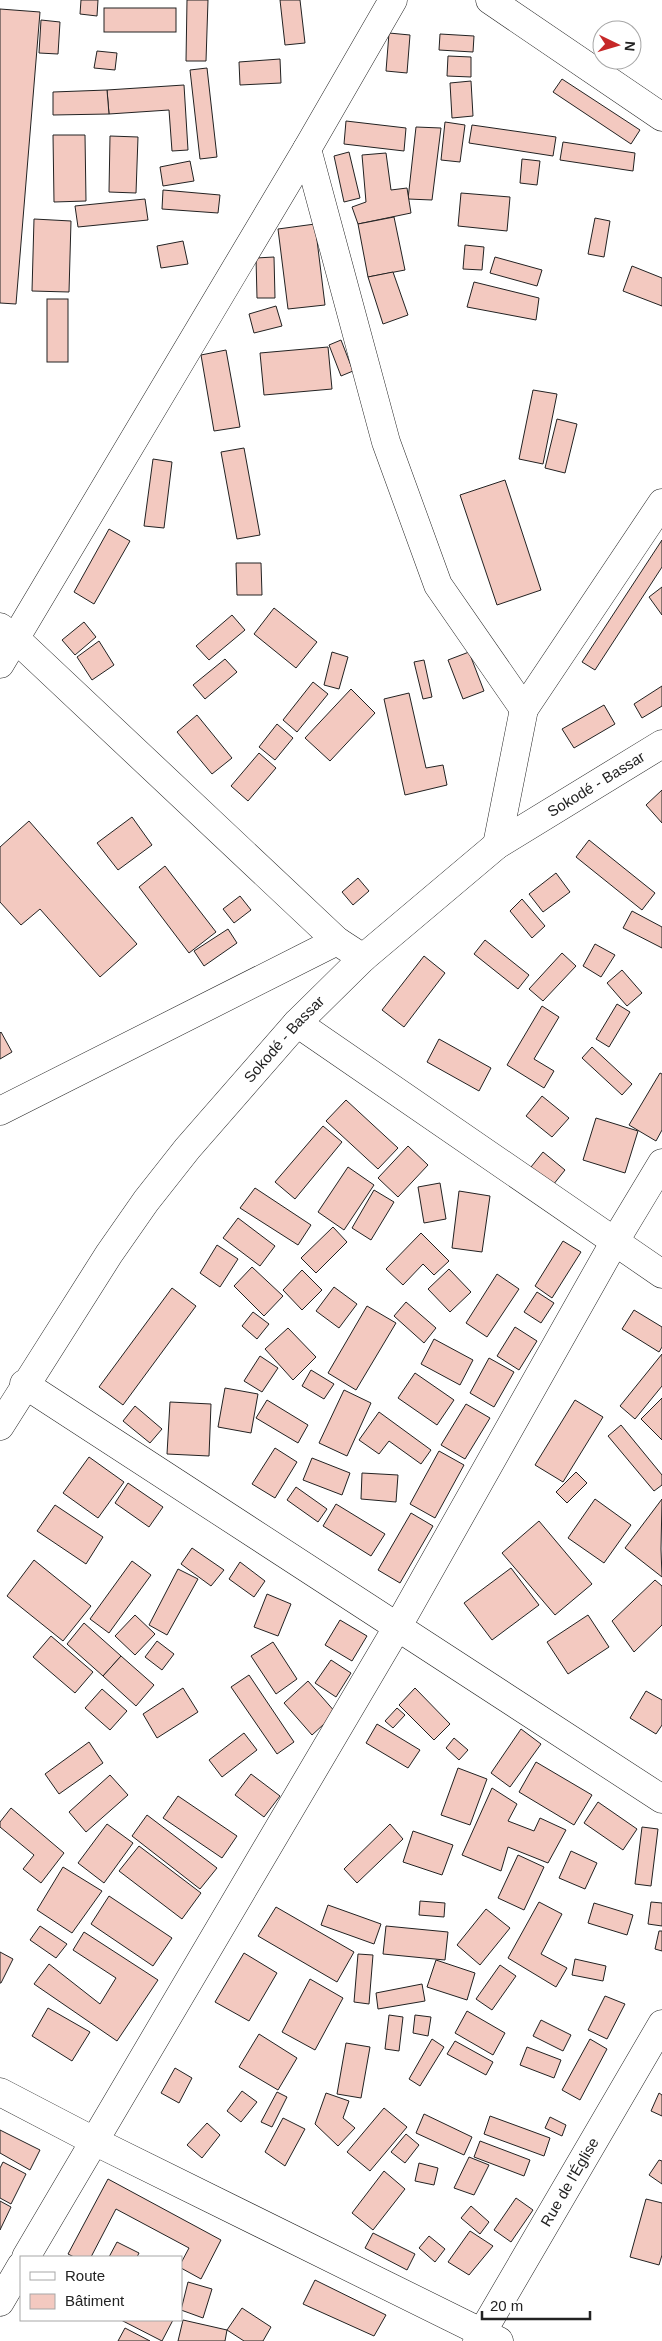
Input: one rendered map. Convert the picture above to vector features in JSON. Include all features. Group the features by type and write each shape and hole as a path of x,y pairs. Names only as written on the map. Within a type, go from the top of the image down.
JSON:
{"street":[{"path":"0,664 8,633 307,149 393,0"},
{"path":"490,0 662,117"},
{"path":"307,149 386,442 438,585 524,709"},
{"path":"498,845 524,709 662,502"},
{"path":"8,633 337,941 363,958"},
{"name":"Sokodé - Bassar","path":"0,1426 24,1384 146,1201 187,1149 297,1023 363,958 498,845 662,744"},
{"path":"0,1111 337,941"},
{"path":"297,1023 662,1274"},
{"path":"27,2256 398,1626 615,1241 662,1163"},
{"path":"24,1384 662,1799"},
{"name":"Rue de l'Église","path":"486,2339 662,2024"},
{"path":"0,2092 94,2142 486,2339"},
{"path":"0,2302 20,2268"}],"building":[{"path":"81,0 98,0 97,16 80,14"},
{"path":"187,0 208,0 206,61 186,61"},
{"path":"280,0 300,0 305,43 285,45"},
{"path":"104,8 176,8 176,32 104,32"},
{"path":"0,9 40,12 16,304 0,303"},
{"path":"41,20 60,22 58,54 39,53"},
{"path":"389,33 410,35 407,73 386,71"},
{"path":"440,34 474,36 473,52 439,50"},
{"path":"97,51 117,53 115,70 94,68"},
{"path":"448,56 471,57 471,77 447,76"},
{"path":"280,59 281,83 240,85 239,62"},
{"path":"207,68 217,157 200,159 190,70"},
{"path":"562,79 640,130 631,144 553,92"},
{"path":"471,81 473,116 452,118 450,83"},
{"path":"184,85 188,150 172,151 169,110 109,114 107,90"},
{"path":"107,90 109,114 53,115 53,92"},
{"path":"346,121 406,128 404,151 344,144"},
{"path":"445,122 465,125 460,162 441,160"},
{"path":"472,125 556,137 553,156 469,143"},
{"path":"416,127 441,128 432,200 408,199"},
{"path":"53,135 85,135 86,201 54,202"},
{"path":"110,136 138,137 136,193 109,192"},
{"path":"563,142 635,153 633,171 560,160"},
{"path":"349,152 360,198 344,202 334,156"},
{"path":"386,153 391,190 407,188 411,213 358,224 352,207 366,202 362,155"},
{"path":"522,159 540,161 537,185 520,183"},
{"path":"190,161 194,181 163,186 160,167"},
{"path":"163,190 220,195 218,213 162,209"},
{"path":"461,193 510,197 507,231 458,226"},
{"path":"145,199 148,220 78,227 75,206"},
{"path":"394,217 405,270 368,277 358,224"},
{"path":"595,218 610,221 604,257 588,254"},
{"path":"34,219 71,221 69,292 32,291"},
{"path":"315,224 325,305 288,309 278,229"},
{"path":"183,241 188,264 161,268 157,246"},
{"path":"465,245 484,247 482,270 463,269"},
{"path":"274,257 275,298 257,298 256,258"},
{"path":"495,257 542,270 537,286 490,273"},
{"path":"632,266 662,278 662,306 623,291"},
{"path":"393,272 408,315 383,324 368,277"},
{"path":"474,282 539,298 536,320 467,307"},
{"path":"47,299 68,299 68,362 47,362"},
{"path":"276,306 282,326 254,333 249,314"},
{"path":"341,340 353,371 341,376 329,345"},
{"path":"328,347 332,389 264,395 260,353"},
{"path":"226,350 240,427 214,431 201,355"},
{"path":"533,390 557,394 543,464 519,459"},
{"path":"557,419 577,424 565,473 545,468"},
{"path":"244,448 260,535 237,539 221,452"},
{"path":"153,459 172,462 164,528 144,526"},
{"path":"505,480 541,590 497,605 460,495"},
{"path":"109,529 130,541 94,604 74,592"},
{"path":"662,540 662,567 595,670 582,662"},
{"path":"236,563 261,563 262,595 237,595"},
{"path":"662,587 662,615 649,597"},
{"path":"274,608 317,642 296,668 254,634"},
{"path":"232,615 245,630 209,660 196,646"},
{"path":"84,622 96,637 75,655 62,640"},
{"path":"99,641 114,665 92,680 77,657"},
{"path":"332,652 348,657 339,689 324,685"},
{"path":"469,652 484,691 463,699 448,660"},
{"path":"225,659 237,672 205,699 193,685"},
{"path":"424,660 432,697 423,699 414,662"},
{"path":"313,682 328,694 297,732 283,720"},
{"path":"662,686 662,706 642,718 634,704"},
{"path":"351,689 375,713 330,761 305,738"},
{"path":"409,693 426,768 443,765 447,785 405,795 384,699"},
{"path":"604,705 615,724 574,748 562,729"},
{"path":"197,715 232,758 212,774 177,732"},
{"path":"277,724 293,738 275,760 259,747"},
{"path":"259,753 276,768 248,801 231,786"},
{"path":"662,790 662,823 646,805"},
{"path":"132,817 152,845 118,870 97,843"},
{"path":"29,821 137,944 100,977 40,909 21,925 0,902 0,847"},
{"path":"589,840 655,893 642,910 576,857"},
{"path":"165,866 216,932 189,953 139,887"},
{"path":"556,873 570,892 543,912 529,894"},
{"path":"358,878 369,891 353,905 342,892"},
{"path":"240,896 251,910 234,923 223,909"},
{"path":"522,899 545,926 532,938 510,911"},
{"path":"632,911 662,927 662,948 623,928"},
{"path":"228,929 237,943 204,966 194,951"},
{"path":"485,940 529,975 518,989 474,954"},
{"path":"595,944 615,955 601,977 583,966"},
{"path":"562,953 576,966 543,1001 529,989"},
{"path":"424,956 445,973 404,1027 382,1010"},
{"path":"622,970 642,993 627,1006 607,983"},
{"path":"617,1004 630,1012 609,1047 596,1039"},
{"path":"542,1006 559,1017 534,1059 554,1071 544,1088 507,1065"},
{"path":"0,1033 12,1052 0,1059"},
{"path":"439,1039 491,1068 479,1091 427,1062"},
{"path":"592,1047 632,1084 622,1095 582,1058"},
{"path":"660,1073 662,1074 662,1130 656,1141 629,1125"},
{"path":"542,1096 569,1118 552,1137 526,1116"},
{"path":"346,1100 398,1148 378,1169 326,1121"},
{"path":"596,1118 638,1131 625,1173 583,1160"},
{"path":"323,1126 342,1142 295,1199 275,1182"},
{"path":"408,1146 428,1165 398,1197 378,1178"},
{"path":"543,1152 565,1170 549,1190 527,1172"},
{"path":"348,1167 374,1185 344,1230 318,1212"},
{"path":"440,1183 446,1219 424,1223 418,1187"},
{"path":"255,1188 311,1225 298,1245 240,1208"},
{"path":"374,1190 394,1202 371,1240 352,1228"},
{"path":"459,1191 490,1196 482,1252 452,1248"},
{"path":"238,1218 275,1246 260,1266 223,1238"},
{"path":"333,1227 347,1242 316,1273 301,1258"},
{"path":"421,1233 449,1261 434,1275 423,1264 403,1285 386,1269"},
{"path":"563,1241 581,1252 552,1298 535,1286"},
{"path":"217,1245 238,1259 220,1287 200,1273"},
{"path":"252,1267 283,1296 264,1316 234,1286"},
{"path":"449,1269 471,1292 450,1312 428,1289"},
{"path":"302,1270 322,1290 302,1310 283,1290"},
{"path":"497,1274 519,1289 487,1337 466,1323"},
{"path":"334,1287 357,1304 339,1328 316,1311"},
{"path":"172,1288 196,1306 123,1405 99,1387"},
{"path":"537,1292 554,1303 541,1323 524,1312"},
{"path":"406,1302 436,1328 424,1343 394,1316"},
{"path":"367,1306 396,1323 356,1390 328,1373"},
{"path":"634,1310 662,1327 662,1347 659,1352 622,1329"},
{"path":"253,1312 269,1324 257,1339 242,1326"},
{"path":"515,1327 537,1341 519,1370 497,1356"},
{"path":"288,1328 316,1357 293,1380 265,1349"},
{"path":"434,1339 473,1360 460,1385 421,1364"},
{"path":"662,1354 662,1386 635,1419 620,1406"},
{"path":"260,1356 278,1368 262,1392 244,1381"},
{"path":"489,1358 514,1372 494,1407 470,1393"},
{"path":"311,1370 334,1384 324,1399 302,1386"},
{"path":"415,1373 454,1400 437,1425 398,1398"},
{"path":"225,1388 258,1394 251,1433 218,1427"},
{"path":"344,1390 371,1403 347,1456 319,1443"},
{"path":"662,1398 662,1440 641,1419"},
{"path":"267,1400 308,1425 298,1443 256,1418"},
{"path":"575,1400 603,1417 563,1482 535,1465"},
{"path":"170,1402 211,1404 209,1456 167,1454"},
{"path":"466,1404 490,1418 465,1459 441,1445"},
{"path":"135,1406 162,1429 150,1443 123,1421"},
{"path":"379,1412 431,1450 421,1464 389,1441 379,1454 359,1440"},
{"path":"621,1425 662,1475 662,1485 654,1491 608,1436"},
{"path":"275,1448 297,1462 275,1498 252,1484"},
{"path":"439,1451 464,1465 435,1518 410,1504"},
{"path":"89,1457 124,1482 98,1518 63,1493"},
{"path":"312,1458 350,1473 342,1495 303,1480"},
{"path":"576,1472 587,1483 567,1503 556,1492"},
{"path":"362,1473 398,1475 396,1502 361,1499"},
{"path":"128,1483 163,1507 149,1527 115,1503"},
{"path":"296,1487 327,1509 318,1522 287,1500"},
{"path":"595,1499 631,1525 604,1563 568,1538"},
{"path":"662,1499 661,1549 662,1577 625,1548"},
{"path":"336,1504 385,1534 371,1556 323,1526"},
{"path":"55,1505 103,1537 86,1564 37,1531"},
{"path":"411,1513 433,1526 400,1583 378,1570"},
{"path":"539,1521 592,1584 555,1615 502,1553"},
{"path":"192,1548 224,1570 211,1586 181,1564"},
{"path":"34,1560 91,1606 63,1641 7,1596"},
{"path":"132,1561 151,1575 109,1633 90,1619"},
{"path":"240,1562 265,1581 254,1597 229,1579"},
{"path":"511,1568 539,1605 492,1640 464,1603"},
{"path":"178,1569 198,1579 167,1635 149,1625"},
{"path":"655,1580 662,1586 662,1625 634,1652 612,1621"},
{"path":"267,1594 291,1604 278,1636 254,1627"},
{"path":"135,1615 155,1634 135,1655 115,1636"},
{"path":"588,1615 609,1647 568,1674 547,1642"},
{"path":"340,1620 367,1636 352,1661 325,1645"},
{"path":"84,1623 121,1656 103,1676 67,1644"},
{"path":"51,1636 93,1672 75,1693 33,1657"},
{"path":"157,1641 174,1654 162,1670 145,1657"},
{"path":"273,1642 297,1679 276,1694 251,1656"},
{"path":"121,1656 154,1685 136,1706 103,1676"},
{"path":"331,1660 351,1673 336,1697 315,1683"},
{"path":"249,1675 294,1742 277,1754 231,1687"},
{"path":"308,1681 336,1713 312,1735 284,1703"},
{"path":"183,1688 198,1712 157,1738 143,1714"},
{"path":"415,1688 450,1724 434,1740 399,1705"},
{"path":"102,1689 127,1711 110,1730 85,1708"},
{"path":"646,1691 662,1700 662,1725 656,1734 630,1718"},
{"path":"397,1708 405,1715 393,1728 385,1721"},
{"path":"377,1724 420,1750 408,1768 366,1743"},
{"path":"521,1729 541,1744 510,1787 491,1773"},
{"path":"244,1733 257,1750 222,1777 209,1760"},
{"path":"454,1738 468,1750 459,1760 446,1748"},
{"path":"89,1742 103,1763 59,1794 45,1774"},
{"path":"536,1762 592,1795 574,1825 519,1792"},
{"path":"458,1768 487,1779 470,1825 441,1815"},
{"path":"251,1774 280,1796 264,1817 235,1795"},
{"path":"110,1775 128,1795 86,1832 69,1812"},
{"path":"492,1788 517,1804 508,1821 534,1831 540,1818 566,1830 548,1863 508,1847 501,1871 462,1855"},
{"path":"178,1796 237,1836 222,1858 163,1818"},
{"path":"598,1802 637,1829 623,1850 584,1823"},
{"path":"11,1808 64,1853 41,1883 23,1869 34,1855 0,1827 0,1822"},
{"path":"147,1815 217,1868 200,1889 132,1836"},
{"path":"107,1824 133,1843 104,1883 78,1863"},
{"path":"390,1824 403,1839 357,1883 344,1869"},
{"path":"642,1827 658,1829 651,1886 635,1884"},
{"path":"413,1831 453,1845 442,1875 403,1862"},
{"path":"139,1846 201,1893 182,1919 119,1871"},
{"path":"571,1851 597,1863 585,1889 559,1878"},
{"path":"518,1855 544,1867 524,1910 498,1898"},
{"path":"63,1867 102,1891 72,1933 37,1910"},
{"path":"109,1896 172,1938 153,1966 91,1924"},
{"path":"420,1901 445,1903 444,1917 419,1915"},
{"path":"539,1902 562,1914 541,1954 567,1968 556,1987 508,1958"},
{"path":"651,1902 662,1903 662,1926 648,1924"},
{"path":"594,1903 633,1915 627,1935 588,1923"},
{"path":"328,1905 381,1924 374,1944 321,1925"},
{"path":"276,1907 354,1952 337,1982 258,1936"},
{"path":"486,1909 510,1928 480,1965 457,1945"},
{"path":"40,1926 67,1944 56,1958 30,1940"},
{"path":"386,1926 448,1932 445,1960 383,1954"},
{"path":"659,1931 662,1931 662,1951 655,1949"},
{"path":"84,1932 158,1980 117,2041 34,1984 49,1964 100,2004 116,1978 73,1950"},
{"path":"0,1952 13,1959 1,1983 0,1983"},
{"path":"244,1953 277,1973 249,2021 215,2002"},
{"path":"358,1954 373,1955 369,2004 354,2002"},
{"path":"575,1959 606,1966 603,1981 572,1975"},
{"path":"436,1960 475,1973 467,2000 427,1987"},
{"path":"500,1965 516,1976 492,2010 476,1999"},
{"path":"310,1979 343,1998 315,2050 282,2032"},
{"path":"422,1984 425,2001 378,2009 376,1993"},
{"path":"605,1996 625,2004 607,2039 588,2030"},
{"path":"48,2008 90,2032 72,2061 32,2036"},
{"path":"467,2011 505,2033 493,2055 455,2033"},
{"path":"389,2015 403,2017 399,2051 385,2049"},
{"path":"415,2015 431,2017 428,2036 413,2033"},
{"path":"541,2020 571,2035 563,2051 533,2036"},
{"path":"259,2034 297,2058 278,2090 239,2067"},
{"path":"432,2039 444,2047 420,2086 409,2079"},
{"path":"590,2039 607,2049 580,2100 562,2090"},
{"path":"455,2041 493,2062 486,2075 447,2054"},
{"path":"346,2043 370,2047 361,2098 337,2094"},
{"path":"527,2047 561,2060 554,2078 520,2065"},
{"path":"175,2068 192,2078 179,2103 161,2093"},
{"path":"242,2091 257,2102 241,2122 227,2111"},
{"path":"277,2092 287,2097 272,2127 261,2122"},
{"path":"326,2093 349,2101 343,2118 355,2128 338,2146 315,2124"},
{"path":"659,2093 662,2095 662,2116 651,2111"},
{"path":"384,2108 407,2127 370,2171 347,2152"},
{"path":"424,2114 472,2137 464,2155 416,2133"},
{"path":"490,2116 550,2138 544,2156 484,2134"},
{"path":"550,2117 566,2125 562,2136 545,2128"},
{"path":"283,2118 305,2129 285,2166 265,2152"},
{"path":"207,2123 220,2135 202,2158 187,2145"},
{"path":"0,2130 40,2150 30,2170 0,2153"},
{"path":"406,2134 419,2145 405,2163 391,2152"},
{"path":"480,2141 530,2160 524,2176 474,2157"},
{"path":"469,2157 489,2165 474,2195 454,2188"},
{"path":"659,2160 662,2161 662,2184 649,2175"},
{"path":"3,2162 26,2174 11,2204 0,2198 0,2168"},
{"path":"419,2163 438,2168 434,2185 415,2181"},
{"path":"384,2171 405,2189 373,2230 352,2213"},
{"path":"108,2179 221,2240 201,2279 182,2269 182,2261 189,2248 116,2209 92,2256 72,2256 68,2254"},
{"path":"516,2198 533,2210 511,2242 494,2230"},
{"path":"646,2199 662,2203 662,2255 659,2265 630,2257"},
{"path":"0,2201 11,2207 0,2230"},
{"path":"471,2206 489,2222 480,2234 461,2218"},
{"path":"470,2231 493,2246 469,2275 448,2262"},
{"path":"373,2233 415,2254 407,2270 365,2248"},
{"path":"429,2236 445,2249 435,2262 419,2248"},
{"path":"117,2242 139,2253 138,2256 110,2256"},
{"path":"315,2280 386,2315 374,2336 303,2304"},
{"path":"188,2282 212,2289 203,2318 182,2310"},
{"path":"242,2308 271,2327 263,2341 244,2341 227,2330"},
{"path":"183,2320 227,2330 225,2341 178,2341"},
{"path":"123,2321 172,2321 162,2341"},
{"path":"125,2328 150,2341 118,2341"}]}
